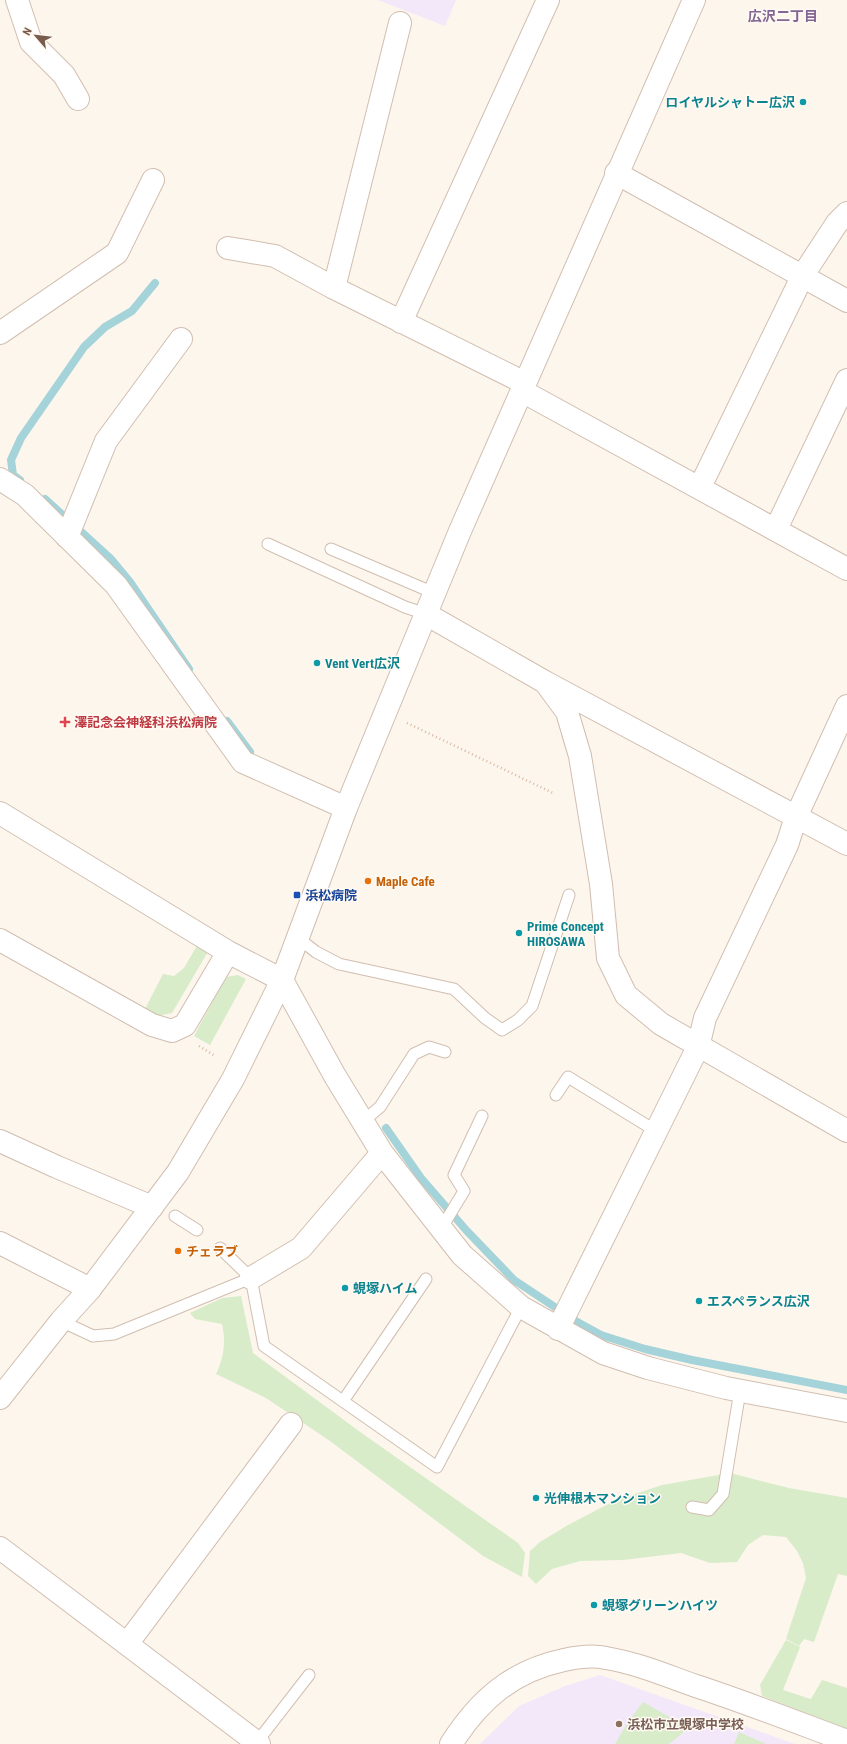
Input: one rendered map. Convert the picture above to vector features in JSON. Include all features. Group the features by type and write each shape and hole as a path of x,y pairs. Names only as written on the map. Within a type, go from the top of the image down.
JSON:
{"street":[{"path":"17,0 31,42 64,75 78,99"},
{"path":"402,322 548,0"},
{"path":"0,1398 61,1321 90,1289 178,1172 233,1079 282,980 346,808 434,593 616,173 694,0"},
{"path":"334,288 400,23"},
{"path":"616,173 804,275 847,301"},
{"path":"0,333 118,253 153,180"},
{"path":"700,487 804,275 837,223 847,213"},
{"path":"228,248 275,256 524,387 617,444 700,487 847,569"},
{"path":"67,537 106,441 181,339"},
{"path":"776,529 847,380"},
{"path":"0,479 25,495 116,585 243,762 346,808"},
{"path":"426,614 546,682 847,844"},
{"path":"546,682 567,712 580,756 601,884 608,958 626,995 661,1024 698,1047 847,1131"},
{"path":"563,1319 698,1047 706,1018 787,845 796,817 847,706"},
{"path":"0,814 228,952 282,980 335,1076 382,1153 444,1224 462,1255 521,1307 563,1319 603,1353 648,1368 740,1391 847,1411"},
{"path":"0,940 152,1025 172,1031 185,1025 228,952"},
{"path":"0,1141 152,1207"},
{"path":"251,1278 301,1248 382,1153"},
{"path":"0,1243 90,1289"},
{"path":"127,1644 291,1424"},
{"path":"0,1548 258,1743"},
{"path":"451,1744 484,1702 494,1692 508,1682 527,1672 553,1662 590,1656 628,1663 732,1698 847,1741"}],"lane":[{"path":"268,544 405,607 426,614"},
{"path":"331,549 434,593"},
{"path":"298,938 316,952 339,964 454,989 485,1018 502,1030 518,1020 532,1006 569,895"},
{"path":"362,1122 380,1107 414,1054 429,1047 445,1052"},
{"path":"556,1095 568,1077 656,1131"},
{"path":"444,1224 464,1191 454,1175 482,1116"},
{"path":"175,1216 197,1230"},
{"path":"220,1248 251,1278 264,1346 437,1467 521,1307"},
{"path":"61,1321 93,1336 114,1334 251,1278"},
{"path":"343,1401 426,1279"},
{"path":"692,1507 709,1510 723,1494 740,1391"},
{"path":"258,1743 309,1675"}],"path":[{"path":"407,723 553,793"}],"shaded area":[{"path":"378,0 456,0 445,26"},
{"name":"浜松市立蜆塚中学校","path":"600,1675 795,1744 480,1744 519,1706 565,1686"}],"green space":[{"path":"198,944 209,950 172,1013 158,1016 145,1009 163,974 174,976 184,968"},
{"path":"238,975 246,979 210,1045 194,1036 226,977"},
{"path":"241,1296 253,1353 363,1434 518,1543 525,1553 522,1577 483,1556 330,1441 266,1398 216,1374 224,1349 222,1324 195,1319 190,1313 222,1298"},
{"path":"730,1473 789,1488 847,1498 847,1576 838,1574 814,1642 804,1639 799,1646 786,1639 806,1578 803,1563 797,1551 786,1537 763,1535 748,1545 737,1562 710,1563 681,1553 623,1560 580,1561 552,1569 536,1584 528,1576 530,1551 540,1542 568,1525 614,1501 662,1485"},
{"path":"786,1640 800,1647 783,1690 811,1699 822,1680 847,1688 847,1729 762,1696 760,1685"},
{"path":"643,1702 689,1728 669,1744 615,1744 628,1722"},
{"path":"739,1732 766,1744 734,1744"}],"waterway":[{"path":"20,480 13,475 11,460 21,438 84,347 105,327 132,311 155,283"},
{"path":"45,499 111,559 130,582 189,669"},
{"path":"227,721 250,752"},
{"path":"386,1128 421,1178 466,1230 514,1280 579,1323 601,1335 645,1349 692,1360 847,1390"}],"place":[{"name":"ロイヤルシャトー広沢","path":"803,102"},
{"name":"Vent Vert広沢","path":"317,663"},
{"name":"澤記念会神経科浜松病院","path":"65,722"},
{"name":"Maple Cafe","path":"368,881"},
{"name":"浜松病院","path":"297,895"},
{"name":"Prime Concept HIROSAWA","path":"519,933"},
{"name":"チェラブ","path":"178,1251"},
{"name":"蜆塚ハイム","path":"345,1288"},
{"name":"エスペランス広沢","path":"699,1301"},
{"name":"光伸根木マンション","path":"536,1498"},
{"name":"蜆塚グリーンハイツ","path":"594,1605"},
{"name":"浜松市立蜆塚中学校","path":"619,1724"}],"district":[{"name":"広沢二丁目","path":"783,16"}]}
